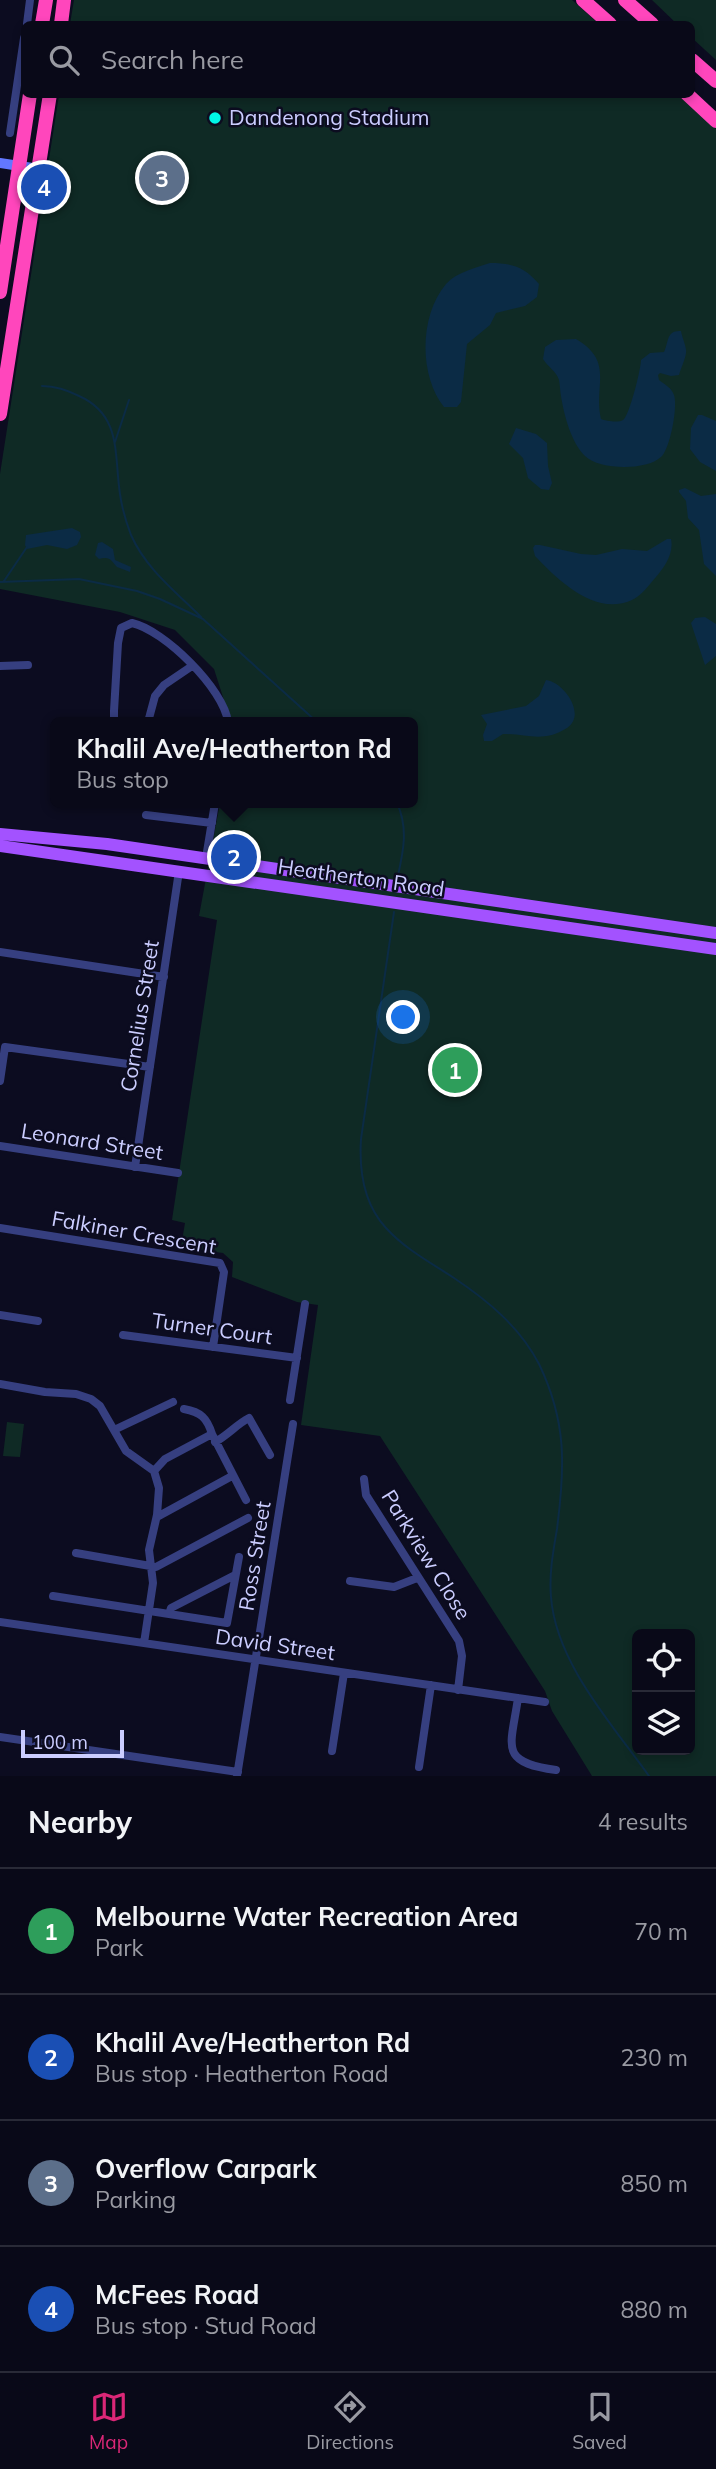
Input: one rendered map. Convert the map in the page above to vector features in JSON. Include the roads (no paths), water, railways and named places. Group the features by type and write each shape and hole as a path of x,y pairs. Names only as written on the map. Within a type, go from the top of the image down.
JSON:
{"highway":[{"path":"42,21 46,0"},
{"path":"61,21 64,0"},
{"path":"583,0 607,21"},
{"path":"625,0 649,21"},
{"path":"695,63 716,81"},
{"path":"0,292 29,98"},
{"path":"0,414 49,98"},
{"path":"691,98 716,121"}],"main road":[{"name":"Heatherton Road","path":"0,834 107,844 716,933"},
{"name":"Heatherton Road","path":"0,846 716,949"},
{"path":"179,871 181,855"},
{"path":"203,875 206,858"}],"street":[{"path":"27,21 30,0"},
{"path":"10,133 21,58"},
{"path":"0,163 39,169"},
{"path":"114,717 118,643 121,628 126,624 139,625 155,632 192,666 216,695 227,717"},
{"path":"0,666 29,665"},
{"path":"149,717 155,696 164,685 192,666"},
{"path":"206,858 214,808"},
{"path":"146,815 212,823"},
{"name":"Cornelius Street","path":"135,1167 179,871"},
{"path":"0,952 164,977"},
{"path":"0,1081 5,1047 150,1067"},
{"name":"Leonard Street","path":"0,1146 178,1173"},
{"name":"Falkiner Crescent","path":"0,1228 217,1261 224,1272 213,1347"},
{"path":"290,1400 304,1304"},
{"path":"0,1315 38,1321"},
{"name":"Turner Court","path":"123,1335 297,1358"},
{"path":"0,1384 87,1396 100,1406 127,1451 154,1471 159,1488 157,1517 149,1550 153,1583 144,1643"},
{"path":"114,1430 173,1402"},
{"path":"184,1409 203,1415 246,1500"},
{"path":"154,1471 165,1459 232,1432 239,1423 249,1418 270,1455"},
{"name":"Ross Street","path":"237,1774 293,1424"},
{"path":"157,1517 232,1476"},
{"name":"Parkview Close","path":"365,1479 366,1495 459,1641 462,1656 458,1690"},
{"path":"76,1553 156,1567 248,1518"},
{"path":"53,1595 227,1623 239,1557"},
{"path":"169,1614 170,1608 235,1574"},
{"path":"350,1581 394,1587 417,1578"},
{"name":"David Street","path":"0,1622 545,1702"},
{"path":"332,1751 344,1673"},
{"path":"418,1767 431,1685"},
{"path":"518,1698 512,1741 513,1754 527,1765 556,1770"},
{"path":"0,1737 237,1774"}],"water":[{"path":"490,263 511,265 529,274 539,284 537,297 525,306 496,313 490,325 467,344 461,402 457,407 444,407 430,379 427,363 427,329 431,312 437,297 450,280"},
{"path":"681,331 686,351 679,375 658,375 659,380 673,392 675,401 670,437 661,457 645,465 623,467 601,464 585,456 569,428 558,377 543,359 545,347 556,340 576,339 588,348 599,365 601,419 618,421 623,420 628,411 641,360 650,353 664,352 670,335"},
{"path":"698,415 716,421 716,471 700,462 690,449 691,428"},
{"path":"516,428 536,434 547,443 552,483 549,490 541,489 528,478 523,458 509,444"},
{"path":"685,488 701,496 716,494 716,576 704,564 699,530 688,518 686,501 679,492"},
{"path":"72,528 80,532 81,537 77,545 67,549 47,545 27,549 25,545 26,535"},
{"path":"671,539 671,549 663,569 639,595 618,604 604,604 578,593 535,556 533,548 540,545 596,555 622,549 647,551"},
{"path":"102,542 113,549 115,560 131,567 130,572 95,555 98,543"},
{"path":"705,617 716,624 716,656 705,665 691,623 695,618"},
{"path":"546,680 560,687 571,700 575,715 567,728 550,735 535,737 503,734 492,741 484,741 487,724 481,715 526,706 539,696"}],"waterway":[{"path":"42,386 79,396 103,414 113,438 121,499 131,535 153,569 201,617"},
{"path":"115,442 129,400"},
{"path":"4,581 27,547"},
{"path":"0,582 79,579 137,591 160,599 203,619 311,717"},
{"path":"397,880 404,832 399,808"},
{"path":"394,912 361,1139 361,1163 368,1197 379,1219 393,1236 490,1305 522,1338 539,1364 555,1406 562,1445 562,1485 551,1580 555,1622 563,1646 588,1692 649,1776"}],"place":[{"name":"Dandenong Stadium","path":"215,118"},
{"name":"Overflow Carpark","path":"162,178"},
{"name":"McFees Road","path":"44,187"},
{"name":"Khalil Ave/Heatherton Rd","path":"234,857"},
{"name":"Melbourne Water Recreation Area","path":"455,1070"}]}
